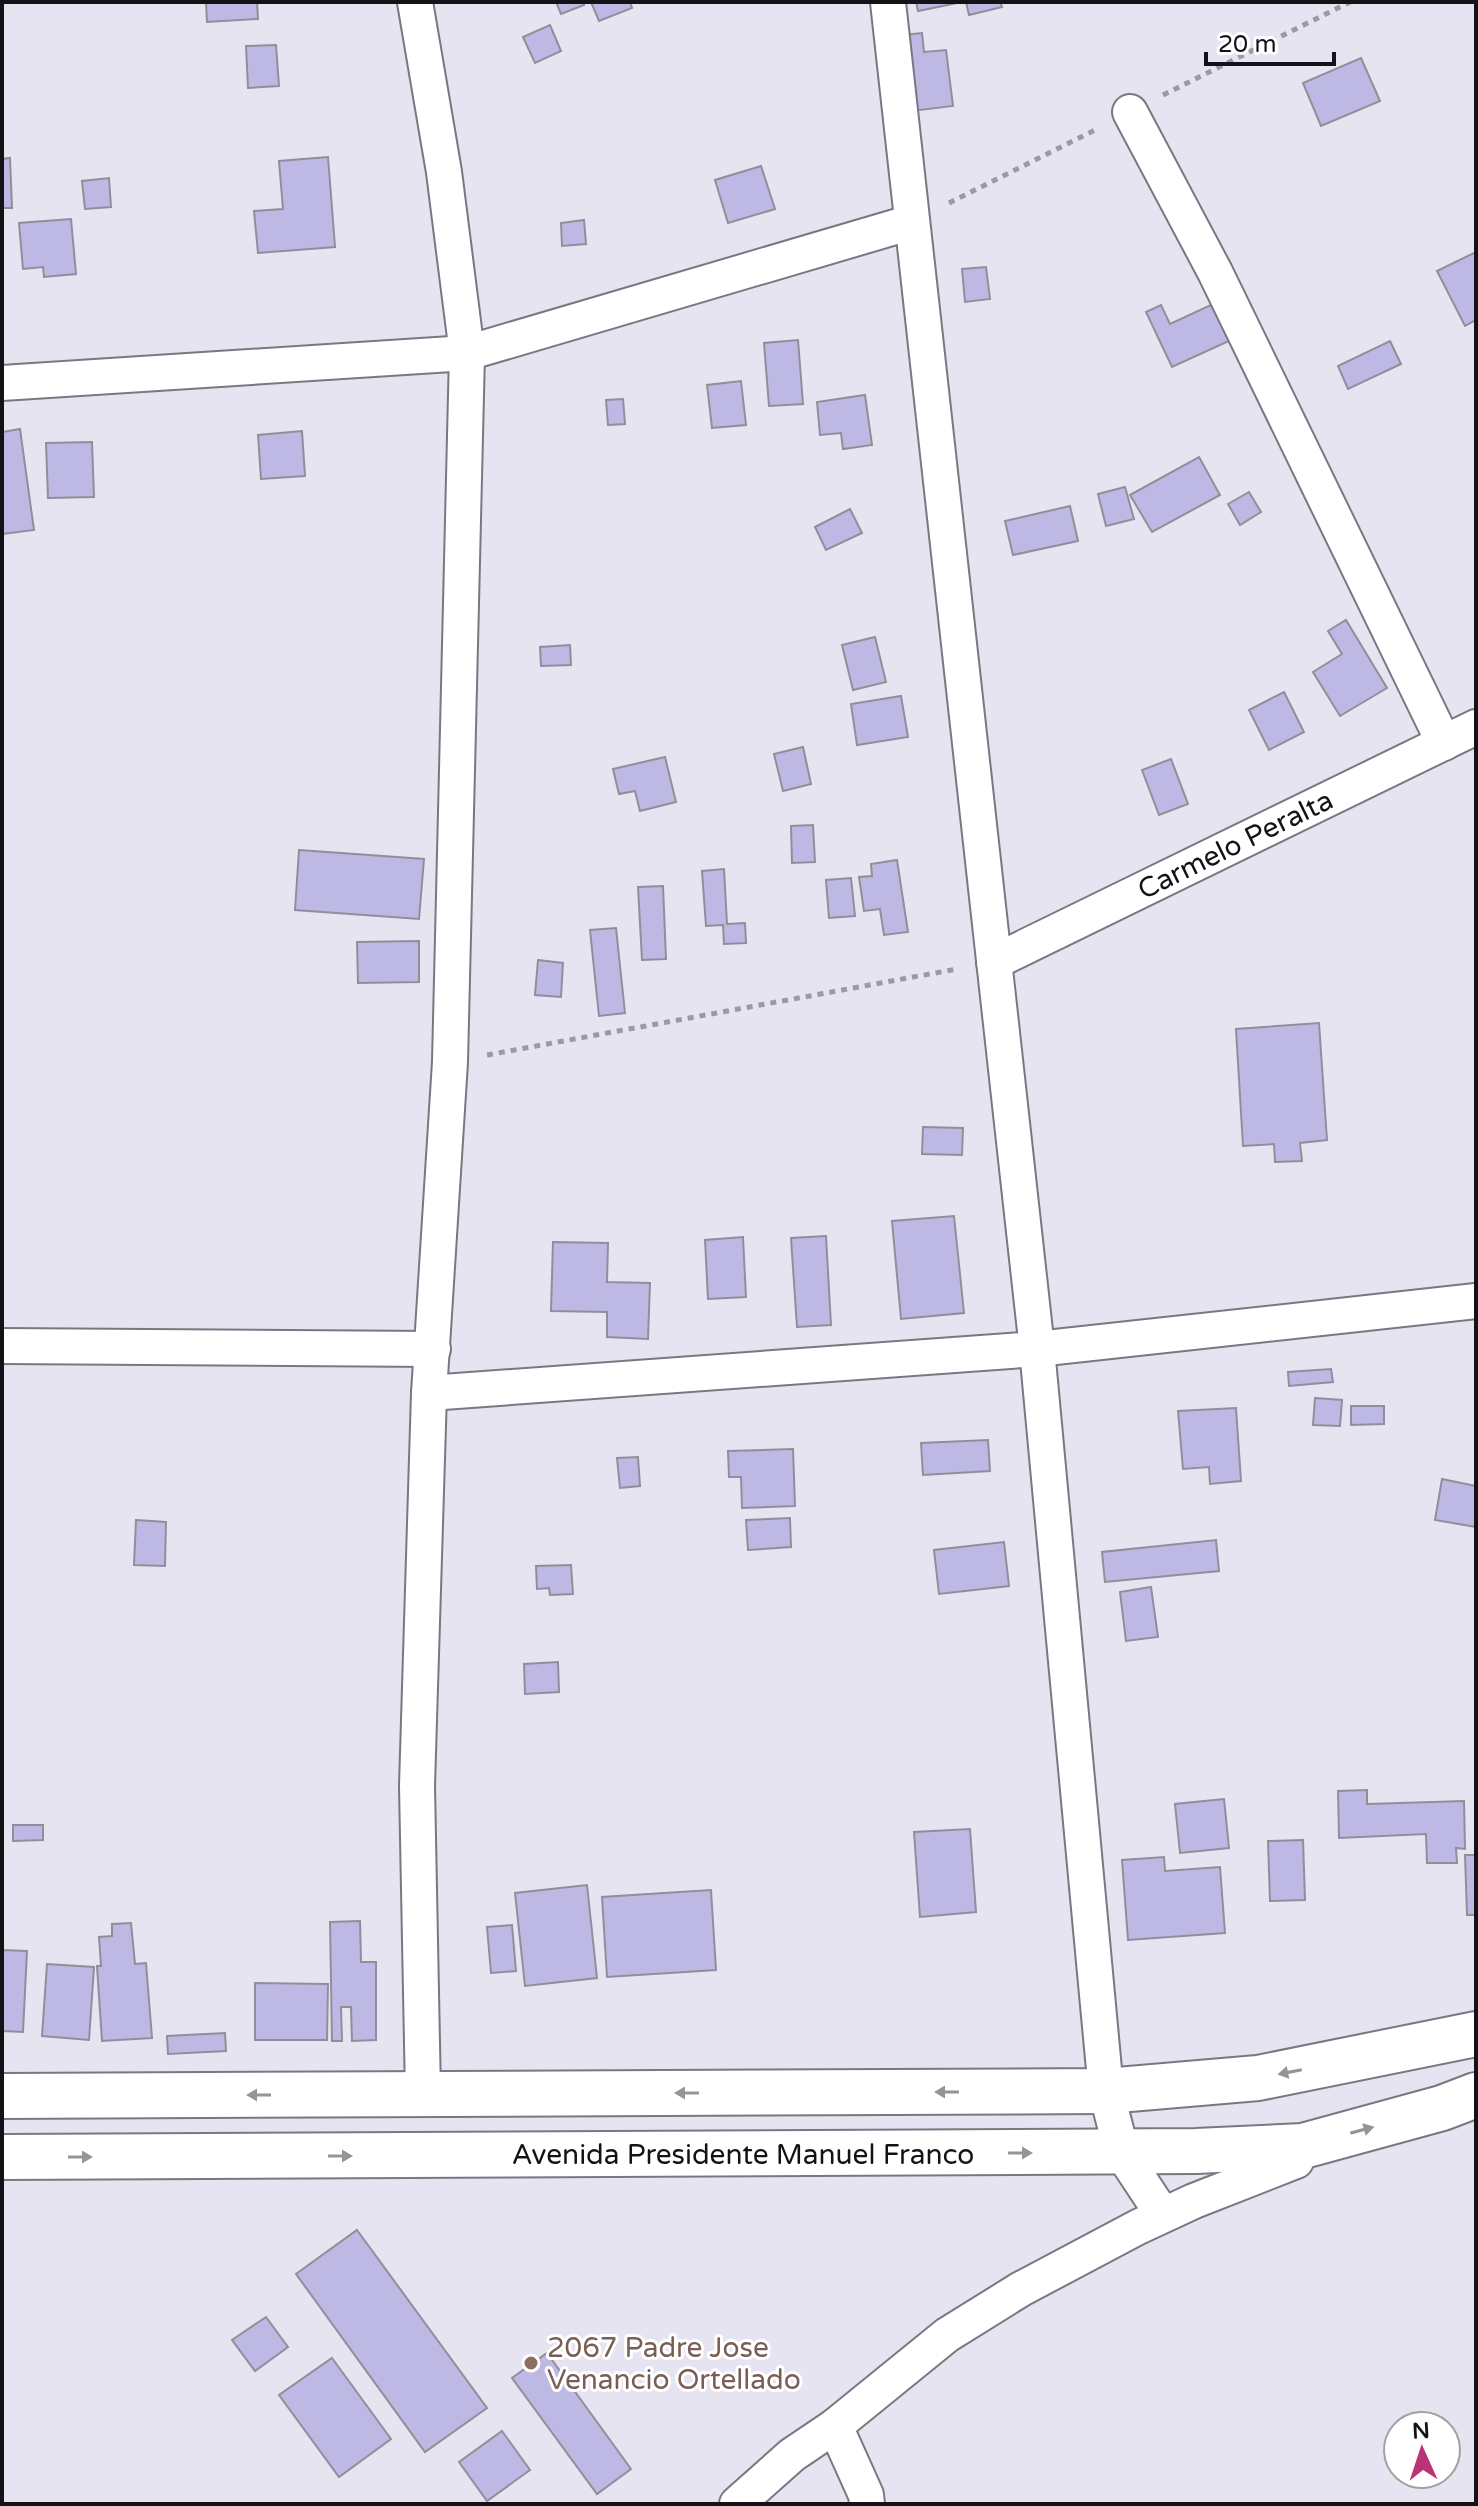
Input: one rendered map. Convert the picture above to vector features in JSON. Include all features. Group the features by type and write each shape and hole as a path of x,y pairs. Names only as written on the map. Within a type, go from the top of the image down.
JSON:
{"main road":[{"path":"2,2096 1106,2091 1258,2078 1476,2034"},
{"name":"Avenida Presidente Manuel Franco","path":"2,2157 1122,2153 1303,2146 1442,2108 1476,2095"}],"street":[{"path":"415,2 444,172 467,353 450,1062 429,1393 417,1786 423,2094"},
{"path":"888,2 1037,1349 1106,2091 1122,2153 1163,2215"},
{"path":"1130,112 1215,272 1444,743"},
{"path":"2,383 467,353 912,222"},
{"name":"Carmelo Peralta","path":"994,962 1476,727"},
{"path":"429,1393 1037,1349 1476,1301"},
{"path":"2,1346 433,1349"},
{"path":"737,2504 792,2455 835,2426 947,2335 1021,2289 1163,2215 1296,2161 1303,2146"},
{"path":"835,2426 866,2495 867,2504"}],"path":[{"path":"450,1062 994,962"}],"building":[{"path":"206,2 257,2 258,19 207,22"},
{"path":"556,2 582,2 584,5 561,14"},
{"path":"591,2 630,2 632,8 599,21"},
{"path":"916,2 957,2 958,3 918,11"},
{"path":"966,2 1000,2 1002,7 969,15"},
{"path":"550,25 561,51 535,63 523,37"},
{"path":"922,33 924,52 946,50 953,106 912,111 903,35"},
{"path":"276,45 279,86 248,88 246,46"},
{"path":"1361,58 1380,101 1321,126 1303,83"},
{"path":"328,157 335,247 258,253 254,211 283,209 279,161"},
{"path":"10,158 12,208 2,208 2,159"},
{"path":"761,166 775,209 728,223 715,180"},
{"path":"109,178 111,207 85,209 82,181"},
{"path":"71,219 76,274 44,277 43,267 23,269 19,223"},
{"path":"584,220 586,244 562,246 561,223"},
{"path":"1476,252 1476,320 1465,326 1437,271"},
{"path":"986,267 990,299 965,302 962,269"},
{"path":"1213,304 1231,340 1172,367 1146,312 1161,305 1170,324"},
{"path":"798,340 803,404 769,406 764,343"},
{"path":"1390,341 1401,364 1348,389 1338,366"},
{"path":"741,381 746,425 712,428 707,385"},
{"path":"865,395 872,445 843,449 841,433 820,435 817,402"},
{"path":"623,399 625,424 608,425 606,400"},
{"path":"20,429 34,530 2,534 2,432"},
{"path":"302,431 305,476 261,479 258,435"},
{"path":"92,442 94,497 48,498 46,443"},
{"path":"1199,457 1220,495 1152,532 1130,495"},
{"path":"1125,487 1134,519 1106,526 1098,494"},
{"path":"1249,492 1261,512 1240,525 1228,504"},
{"path":"1070,506 1078,541 1013,555 1005,521"},
{"path":"850,509 862,533 826,550 815,527"},
{"path":"1346,620 1387,688 1340,716 1313,672 1342,654 1328,631"},
{"path":"875,637 886,682 853,690 842,645"},
{"path":"570,645 571,665 541,666 540,647"},
{"path":"1284,692 1304,732 1269,750 1249,710"},
{"path":"901,696 908,737 857,745 851,704"},
{"path":"803,747 811,784 783,791 774,754"},
{"path":"665,757 676,802 640,811 635,791 619,794 613,769"},
{"path":"1171,759 1188,804 1159,815 1142,770"},
{"path":"813,825 815,862 792,863 791,826"},
{"path":"299,850 424,859 419,919 295,910"},
{"path":"897,860 908,932 884,935 880,909 864,911 859,877 872,876 871,864"},
{"path":"724,869 727,924 745,923 746,943 724,944 723,925 706,926 702,871"},
{"path":"851,878 855,916 829,918 826,880"},
{"path":"663,886 666,959 642,960 638,887"},
{"path":"616,928 625,1013 599,1016 590,930"},
{"path":"419,941 419,982 358,983 357,942"},
{"path":"538,960 563,963 561,997 535,995"},
{"path":"1319,1023 1327,1140 1300,1143 1302,1161 1275,1162 1274,1144 1243,1146 1236,1029"},
{"path":"923,1127 963,1128 962,1155 922,1154"},
{"path":"954,1216 964,1313 901,1319 892,1221"},
{"path":"826,1236 831,1325 797,1327 791,1238"},
{"path":"743,1237 746,1297 708,1299 705,1240"},
{"path":"553,1242 608,1243 607,1282 650,1283 648,1339 607,1337 607,1312 551,1311"},
{"path":"1331,1369 1333,1382 1289,1386 1288,1372"},
{"path":"1315,1398 1342,1400 1340,1426 1313,1425"},
{"path":"1351,1406 1384,1406 1384,1424 1351,1425"},
{"path":"1236,1408 1241,1481 1210,1484 1209,1467 1183,1469 1178,1411"},
{"path":"988,1440 990,1471 923,1475 921,1443"},
{"path":"793,1449 795,1506 742,1508 741,1477 729,1477 728,1451"},
{"path":"638,1457 640,1486 620,1488 617,1458"},
{"path":"1442,1479 1476,1486 1476,1527 1435,1520"},
{"path":"790,1518 791,1547 748,1550 746,1520"},
{"path":"136,1520 166,1522 165,1566 134,1565"},
{"path":"1216,1540 1219,1571 1105,1582 1102,1552"},
{"path":"1004,1542 1009,1586 939,1594 934,1550"},
{"path":"571,1565 573,1594 550,1595 549,1588 537,1589 536,1566"},
{"path":"1151,1587 1158,1637 1126,1641 1120,1592"},
{"path":"558,1662 559,1692 525,1694 524,1664"},
{"path":"1367,1790 1367,1804 1464,1801 1465,1849 1456,1848 1457,1863 1427,1863 1426,1834 1339,1838 1338,1791"},
{"path":"1224,1799 1229,1848 1180,1853 1175,1804"},
{"path":"13,1825 43,1825 43,1840 13,1841"},
{"path":"970,1829 976,1912 920,1917 914,1832"},
{"path":"1303,1840 1305,1900 1270,1901 1268,1841"},
{"path":"1465,1855 1476,1855 1476,1915 1467,1915"},
{"path":"1164,1857 1165,1871 1220,1867 1225,1933 1128,1940 1122,1860"},
{"path":"587,1885 597,1978 525,1986 515,1893"},
{"path":"711,1890 716,1970 607,1977 602,1897"},
{"path":"360,1921 361,1962 376,1962 376,2040 352,2041 351,2007 341,2007 342,2041 332,2041 330,1922"},
{"path":"131,1923 135,1964 146,1963 152,2038 102,2041 97,1966 101,1966 99,1937 112,1936 112,1924"},
{"path":"512,1925 516,1971 491,1973 487,1927"},
{"path":"2,1950 27,1951 23,2032 2,2031"},
{"path":"47,1964 94,1967 89,2040 42,2036"},
{"path":"255,1983 328,1984 327,2040 255,2040"},
{"path":"225,2033 226,2051 168,2054 167,2036"},
{"path":"357,2230 487,2408 425,2452 296,2274"},
{"path":"266,2317 288,2347 255,2371 232,2340"},
{"path":"547,2353 631,2469 597,2494 512,2378"},
{"path":"332,2358 391,2439 339,2477 279,2395"},
{"path":"502,2431 530,2470 487,2501 459,2462"}],"place":[{"name":"2067 Padre Jose Venancio Ortellado","path":"531,2363"}]}
